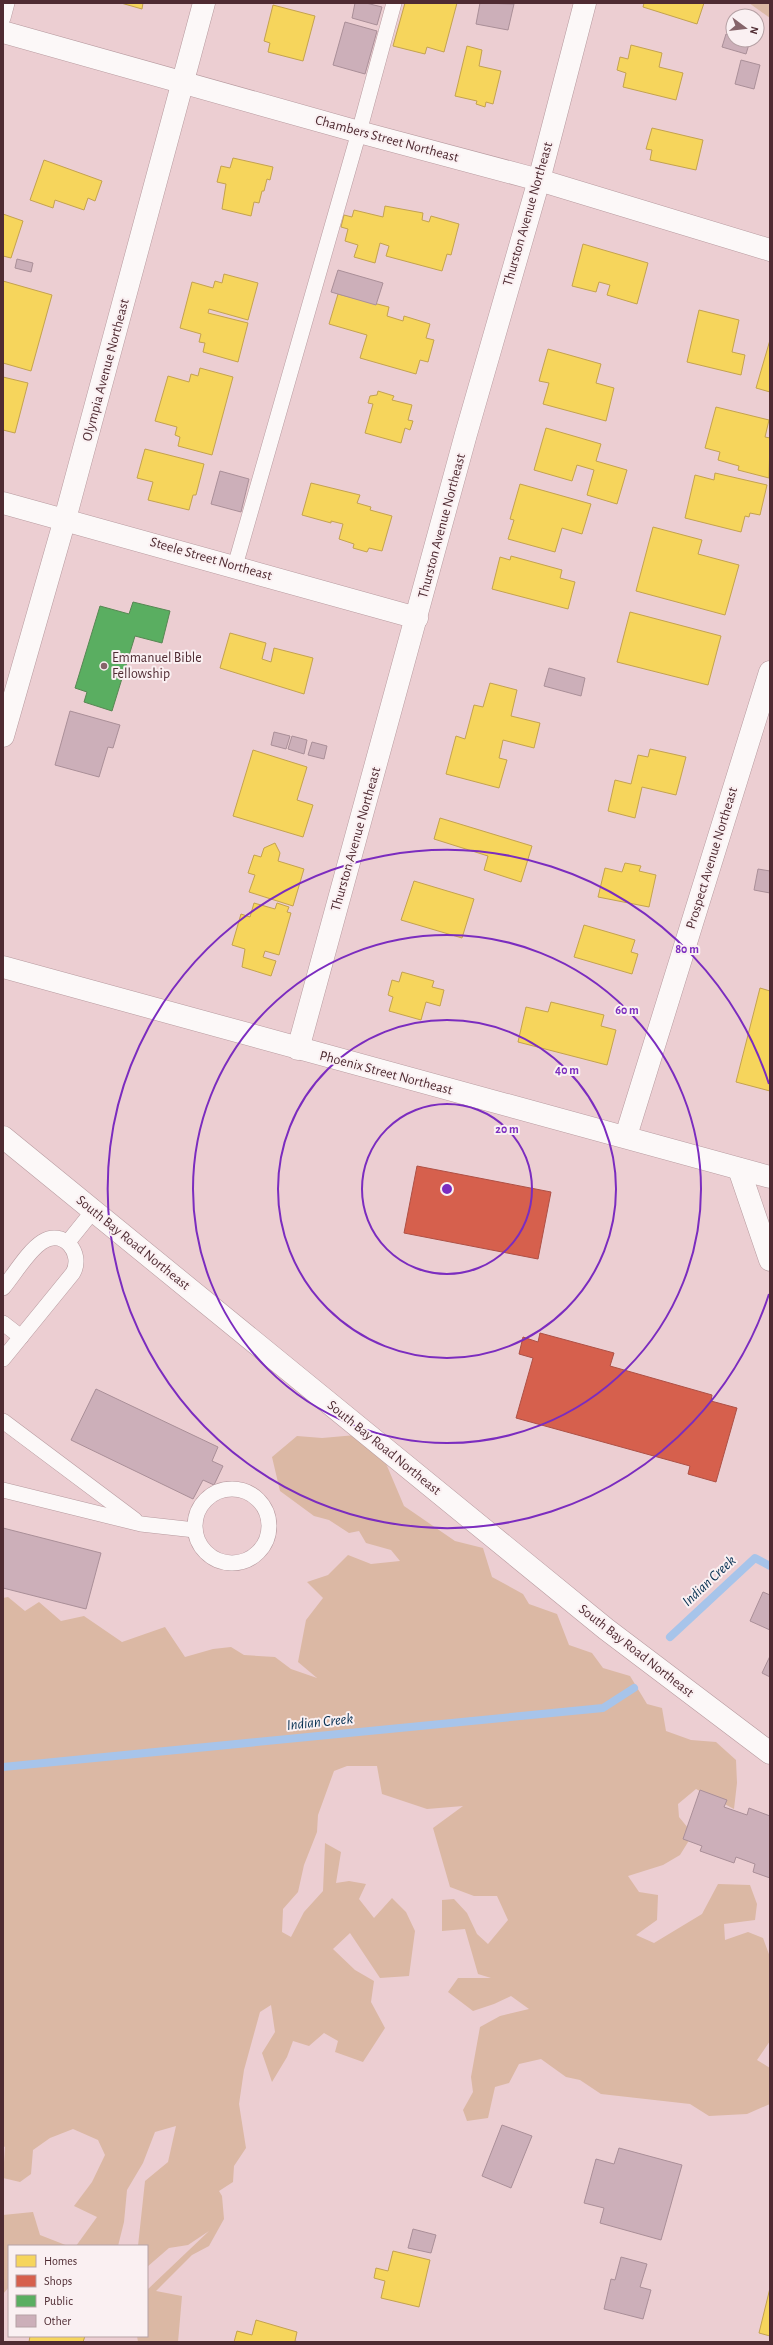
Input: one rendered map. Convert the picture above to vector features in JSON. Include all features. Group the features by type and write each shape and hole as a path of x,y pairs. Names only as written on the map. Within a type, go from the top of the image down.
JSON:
{"street":[{"name":"Olympia Avenue Northeast","path":"3,736 66,519 204,3"},
{"name":"Thurston Avenue Northeast","path":"298,1049 418,618 466,434 539,180 585,3"},
{"name":"Chambers Street Northeast","path":"3,32 360,132 539,180 770,250"},
{"name":"Steele Street Northeast","path":"3,503 66,519 418,618"},
{"name":"Prospect Avenue Northeast","path":"626,1136 770,672"},
{"name":"Phoenix Street Northeast","path":"3,967 298,1049 626,1136 739,1170 770,1177"},
{"name":"South Bay Road Northeast","path":"3,1137 606,1629 770,1753"},
{"path":"739,1170 770,1260"}],"lane":[{"path":"3,18 7,3"},
{"path":"235,566 360,132 394,3"},
{"path":"68,1242 93,1211"},
{"path":"3,1288 43,1241 55,1238 68,1242 76,1254 76,1268 3,1360"},
{"path":"3,1323 21,1337"},
{"path":"3,1421 141,1524"},
{"path":"230,1488 243,1490 253,1495 262,1504 267,1515 269,1527 266,1539 260,1550 239,1562 227,1562 215,1559 206,1552 198,1542 195,1530 198,1512 208,1497 218,1491 230,1488"},
{"path":"3,1490 141,1524 195,1530"}],"shaded area":[{"path":"749,3 770,3 770,18 765,14 765,8 756,8"},
{"path":"356,1435 382,1454 404,1506 455,1541 483,1548 492,1577 523,1594 529,1604 557,1614 569,1645 592,1653 603,1668 630,1676 647,1704 662,1708 666,1731 691,1740 716,1742 736,1760 737,1783 734,1809 696,1789 678,1804 679,1817 693,1834 680,1855 663,1865 628,1876 639,1892 658,1895 657,1920 636,1935 654,1943 702,1914 718,1884 750,1885 757,1904 755,1920 724,1924 725,1940 748,1932 763,1938 770,1957 770,2041 757,2060 770,2068 770,2104 747,2114 709,2116 690,2104 601,2094 580,2080 566,2077 541,2059 519,2064 509,2083 495,2087 488,2118 467,2121 463,2110 473,2092 471,2077 480,2027 500,2016 529,2009 511,1996 473,2011 448,1992 458,1978 491,1978 478,1974 465,1929 442,1931 442,1900 454,1899 467,1913 477,1934 488,1944 508,1920 497,1896 474,1896 450,1887 433,1828 463,1806 427,1809 382,1794 377,1766 347,1766 334,1771 318,1815 317,1832 304,1865 298,1892 283,1909 282,1932 291,1937 304,1912 323,1891 325,1843 341,1852 336,1883 349,1881 366,1884 359,1899 374,1918 392,1898 406,1912 415,1931 409,1976 380,1978 350,1933 333,1949 355,1970 374,1981 371,2002 385,2028 363,2062 335,2052 338,2041 324,2033 309,2046 293,2041 287,2057 272,2082 262,2053 275,2032 271,2005 260,2012 244,2070 239,2104 246,2148 234,2166 233,2182 219,2191 222,2196 224,2219 209,2246 192,2255 156,2291 182,2296 178,2342 138,2342 137,2337 148,2337 148,2289 209,2231 188,2245 169,2248 148,2266 148,2245 138,2245 145,2181 168,2162 176,2126 155,2132 143,2163 127,2190 124,2222 118,2245 77,2245 97,2217 74,2206 92,2182 105,2155 98,2140 73,2129 50,2138 33,2150 31,2174 20,2182 3,2178 5,2147 3,2146 3,1598 8,1597 25,1611 39,1602 61,1621 84,1616 122,1642 165,1627 185,1657 213,1649 231,1647 244,1655 275,1657 291,1669 317,1678 298,1662 306,1620 323,1598 307,1582 328,1575 348,1555 371,1564 400,1561 391,1550 366,1543 359,1531 349,1533 329,1520 314,1516 280,1491 272,1457 297,1436 322,1438"},
{"path":"33,2212 40,2235 65,2245 8,2245 8,2288 3,2294 3,2215"}],"building: Homes":[{"path":"121,3 143,3 142,9"},
{"path":"405,3 457,3 444,52 427,47 425,54 393,46"},
{"path":"644,3 704,3 697,24 643,7"},
{"path":"273,5 315,16 303,61 268,52 270,43 264,41"},
{"path":"631,45 662,53 659,67 683,73 676,100 623,87 626,73 617,70 620,57 628,59"},
{"path":"467,46 482,50 479,66 501,71 493,104 486,102 485,107 476,104 477,101 455,96"},
{"path":"652,128 703,140 696,170 650,160 652,150 646,149"},
{"path":"233,158 273,167 270,180 267,179 259,203 254,202 251,216 222,209 226,184 217,182 221,166 230,168"},
{"path":"44,160 102,181 95,201 88,198 84,210 55,200 53,208 30,200"},
{"path":"385,206 423,213 422,220 429,222 431,216 459,224 451,255 447,254 442,271 386,256 389,246 380,243 375,263 354,257 358,245 345,241 348,229 341,227 344,215 352,217 354,210 383,217"},
{"path":"3,214 23,221 11,258 3,256"},
{"path":"583,244 648,263 637,304 607,295 610,285 599,282 596,292 572,286"},
{"path":"224,274 258,283 248,320 209,309 208,313 248,323 238,362 203,352 205,343 199,342 201,334 180,328 192,282 213,288 215,281 222,283"},
{"path":"3,281 52,295 31,371 3,363"},
{"path":"338,294 389,307 387,316 403,321 404,316 430,324 426,338 434,340 428,362 420,360 416,374 360,358 367,335 329,324"},
{"path":"699,310 739,320 732,352 745,355 741,375 687,362"},
{"path":"770,340 770,392 756,388"},
{"path":"548,349 601,364 596,383 614,388 606,421 543,404 549,383 539,381"},
{"path":"200,368 233,377 212,455 178,446 180,437 175,435 177,427 155,421 168,376 189,382 191,374 198,376"},
{"path":"3,377 28,383 15,433 3,430"},
{"path":"378,391 394,396 392,400 412,405 408,420 413,421 410,430 405,428 401,443 365,433 373,404 368,403 370,396 377,395"},
{"path":"716,407 769,420 765,437 770,438 769,478 738,470 739,466 718,460 720,452 705,448"},
{"path":"546,428 601,444 596,461 627,470 617,504 587,495 594,470 577,465 572,481 534,470"},
{"path":"145,449 204,464 196,495 193,495 189,510 148,500 153,482 137,478"},
{"path":"715,473 767,485 760,515 750,513 749,517 745,516 741,532 685,518 695,475 714,480"},
{"path":"311,483 360,495 357,503 371,507 370,510 392,516 382,551 369,548 367,552 353,548 354,544 339,539 343,524 331,521 331,523 302,515"},
{"path":"520,484 591,504 582,534 562,528 555,552 508,539 514,520 510,519"},
{"path":"653,527 702,540 698,554 739,565 725,615 636,591"},
{"path":"511,556 562,570 560,578 575,582 568,609 492,589 500,557 510,560"},
{"path":"630,612 721,636 708,685 617,662"},
{"path":"230,633 266,643 262,659 271,662 274,648 313,658 304,694 220,668"},
{"path":"490,683 517,690 511,716 540,723 534,748 503,740 499,758 507,760 499,788 446,774 456,736 465,739 474,705 483,707"},
{"path":"650,749 686,757 676,795 642,787 635,818 608,811 615,780 631,784 638,755 648,757"},
{"path":"253,750 307,767 297,800 313,805 303,837 233,816"},
{"path":"440,818 532,846 521,882 484,870 488,856 434,839"},
{"path":"275,843 280,853 278,861 304,869 293,906 249,892 255,875 248,873 254,855 261,857 264,848"},
{"path":"625,863 641,866 639,871 656,875 649,907 598,897 605,868 622,872"},
{"path":"414,881 474,899 462,938 401,920"},
{"path":"254,903 275,909 277,903 289,907 287,912 291,913 279,955 265,951 263,957 276,961 271,976 242,967 245,949 232,945 241,914 250,917"},
{"path":"584,925 635,940 631,952 638,954 632,974 574,957"},
{"path":"402,972 434,981 432,987 444,990 440,1006 426,1002 421,1020 389,1011 393,997 388,995 392,980 399,982"},
{"path":"760,988 770,991 770,1091 736,1082"},
{"path":"551,1002 604,1015 601,1026 616,1030 607,1065 518,1042 526,1007 548,1012"},
{"path":"393,2251 430,2260 419,2307 381,2298 385,2281 374,2278 376,2268 388,2271"},
{"path":"770,2288 770,2336 759,2333"},
{"path":"256,2320 297,2332 295,2341 299,2342 234,2342 237,2331 252,2335"},
{"path":"30,2337 85,2337 83,2342 29,2342"}],"building: Shops":[{"path":"417,1166 551,1192 538,1259 404,1233"},
{"path":"540,1333 614,1353 610,1366 712,1395 711,1401 737,1408 716,1482 688,1474 690,1466 516,1418 533,1358 519,1354 523,1337 538,1342"}],"building: Public":[{"name":"Emmanuel Bible Fellowship","path":"133,602 170,611 162,643 135,636 112,711 84,702 87,692 75,688 100,606 129,614"}],"building: Other":[{"path":"355,3 366,3 382,7 377,25 352,18"},
{"path":"480,3 514,4 508,30 476,24"},
{"path":"345,22 377,31 365,74 333,65"},
{"path":"725,37 725,48 722,47"},
{"path":"725,48 748,48 746,54"},
{"path":"741,60 760,65 754,89 735,84"},
{"path":"17,259 33,263 31,272 15,268"},
{"path":"338,270 383,283 376,305 331,292"},
{"path":"220,471 249,479 241,512 211,504"},
{"path":"549,668 585,678 581,696 544,686"},
{"path":"70,711 120,725 113,748 108,747 99,777 55,765"},
{"path":"274,732 290,736 286,749 271,745"},
{"path":"292,736 307,740 304,754 288,749"},
{"path":"312,742 327,746 324,759 308,755"},
{"path":"758,869 770,871 770,893 754,890"},
{"path":"96,1389 218,1447 212,1461 223,1466 214,1485 203,1480 193,1499 71,1440"},
{"path":"3,1528 101,1553 86,1609 3,1588"},
{"path":"763,1592 770,1595 770,1630 750,1621"},
{"path":"770,1656 770,1677 762,1673"},
{"path":"700,1790 727,1800 724,1807 747,1815 749,1808 770,1816 770,1878 753,1872 755,1864 736,1857 734,1863 700,1851 702,1846 683,1839"},
{"path":"502,2125 532,2136 511,2188 482,2176"},
{"path":"619,2148 682,2165 661,2240 600,2223 604,2208 584,2203 596,2159 614,2164"},
{"path":"413,2229 436,2235 431,2253 408,2248"},
{"path":"621,2257 647,2264 640,2287 651,2290 643,2319 604,2309 611,2279 615,2280"}],"waterway":[{"name":"Indian Creek","path":"670,1637 755,1558 770,1566"},
{"name":"Indian Creek","path":"3,1767 603,1708 634,1688"}],"place":[{"name":"Emmanuel Bible Fellowship","path":"104,666"}]}
